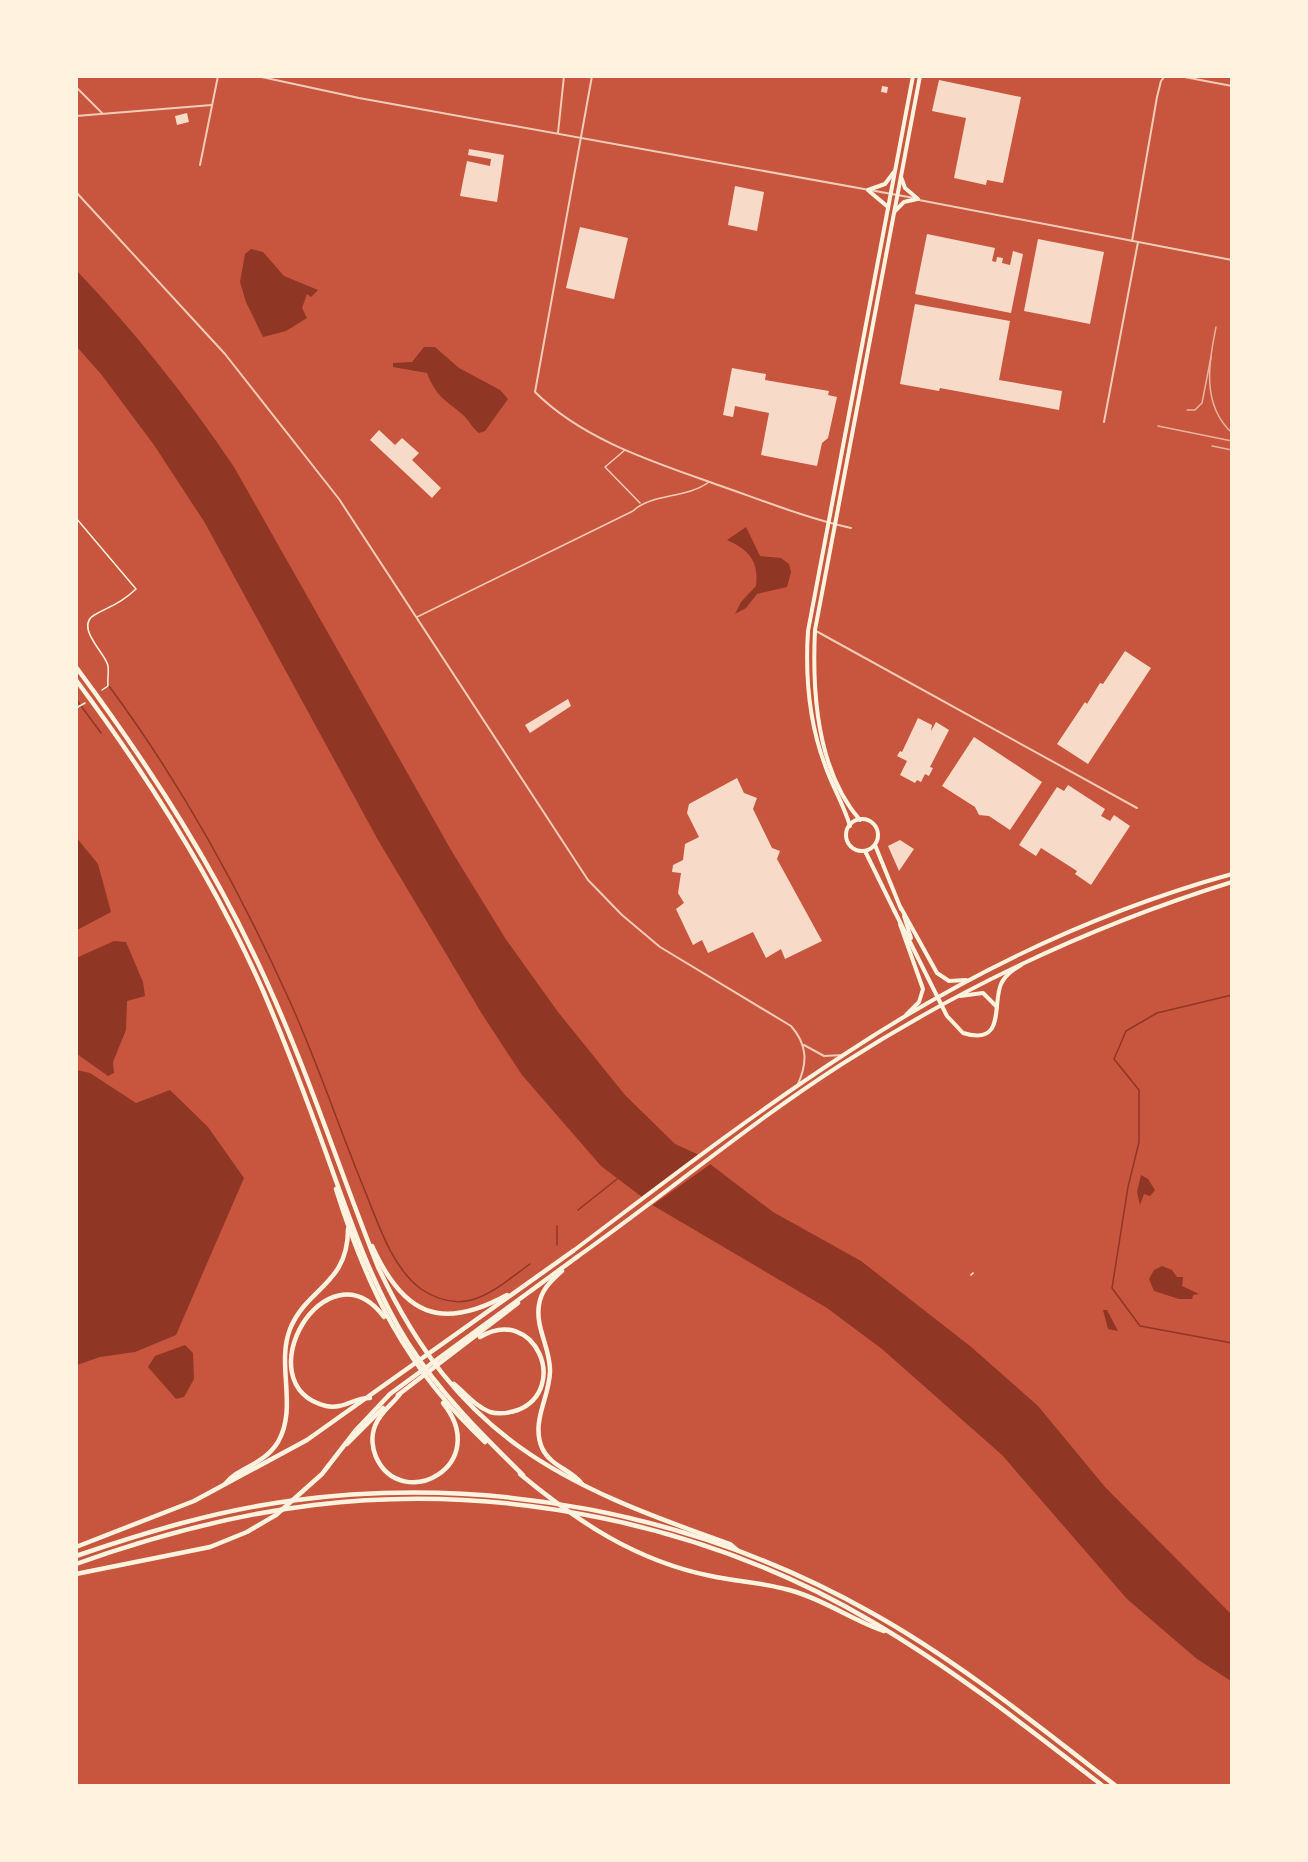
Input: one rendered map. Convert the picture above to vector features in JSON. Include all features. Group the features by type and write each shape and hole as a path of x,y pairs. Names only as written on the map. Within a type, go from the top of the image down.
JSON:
{"highway":[{"path":"76,667 174,808 236,916 292,1039 378,1267 416,1337 447,1379 479,1415 519,1449 584,1486 624,1505 730,1544 737,1550"},
{"path":"76,680 157,796 229,920 282,1034 371,1270 408,1343 439,1385 477,1430 523,1476"},
{"path":"335,1178 348,1226 379,1303 402,1346 456,1425 457,1452 450,1465 440,1474 418,1482 398,1479 386,1472 374,1450 375,1425 400,1394"},
{"path":"352,1201 386,1276 404,1296 420,1307 438,1313 467,1312 484,1307 523,1287"},
{"path":"223,1487 228,1481 264,1459 283,1431 286,1414 285,1358 288,1337 295,1320 340,1266 347,1248 348,1226"},
{"path":"76,1547 164,1514 223,1487 307,1440 370,1398 573,1251"},
{"path":"76,1574 183,1553 218,1544 248,1532 287,1506 322,1474 344,1445 390,1394 575,1258"},
{"path":"575,1258 546,1287 539,1303 539,1323 550,1372 538,1430 541,1445 550,1460 584,1486"},
{"path":"344,1445 352,1442 400,1394 468,1343 529,1292"},
{"path":"370,1398 364,1398 345,1406 331,1407 309,1398 299,1387 292,1365 292,1347 296,1332 309,1313 320,1304 332,1299 351,1297 362,1299 379,1310 399,1340"},
{"path":"447,1379 477,1406 498,1413 523,1407 537,1395 543,1378 543,1364 537,1348 527,1336 515,1331 498,1330 468,1343"},
{"path":"434,1390 475,1433 562,1508 636,1553 678,1567 796,1592 890,1633"},
{"path":"76,1556 168,1526 255,1506 326,1497 390,1492 464,1493 597,1510 666,1527 737,1550 810,1581 890,1623 955,1666 1116,1785"},
{"path":"76,1564 168,1534 300,1507 392,1500 505,1504 631,1525 726,1554 807,1588 890,1633 997,1706 1103,1785"}],"main road":[{"path":"850,826 820,749 807,682 808,631 913,76"},
{"path":"860,820 850,826 847,833 849,843 855,849 865,851 875,845 878,839 877,828 871,822 860,820 850,808 838,782 820,726 814,686 815,630 920,76"},
{"path":"868,190 885,184 897,166"},
{"path":"901,175 905,188 918,199"},
{"path":"868,190 889,207"},
{"path":"893,214 902,204 918,199"},
{"path":"875,845 916,950"},
{"path":"865,851 947,1016 958,1030 971,1035 988,1031 996,1021 999,988 1004,979 1031,957"},
{"path":"573,1251 797,1087 901,1019 972,979 1088,926 1232,874"},
{"path":"575,1258 840,1065 941,1004 1031,957 1149,910 1232,882"},
{"path":"901,908 939,975 951,981 972,979"},
{"path":"894,910 923,988 917,1004 901,1019"},
{"path":"954,997 983,993 990,997 998,1008"}],"street":[{"path":"200,165 218,76"},
{"path":"257,76 1232,260"},
{"path":"558,134 564,76"},
{"path":"592,76 535,392 572,421 626,450 710,482 851,528"},
{"path":"1132,241 1157,97 1161,81 1165,76"},
{"path":"1179,76 1232,86"},
{"path":"76,87 102,114"},
{"path":"76,116 212,105"},
{"path":"76,192 225,354 358,524 588,880 642,933 691,967 784,1021 797,1033 804,1046 805,1070 797,1087"},
{"path":"1104,422 1138,242"},
{"path":"815,630 1137,808"},
{"path":"804,1046 824,1056 843,1055"}],"lane":[{"path":"626,450 605,467 641,504"},
{"path":"417,617 633,511 641,504 693,492 710,482"}],"path":[{"path":"76,518 136,589 111,609 95,614 88,625 98,651 108,664 106,675 108,685 102,690"},
{"path":"76,708 85,703"}],"shaded area":[{"path":"251,249 263,252 284,276 318,290 311,297 307,294 302,308 307,318 286,331 263,337 246,302 240,282 245,254"},
{"path":"77,271 160,366 234,467 451,850 505,938 558,1012 625,1095 675,1144 697,1154 773,1212 861,1261 970,1346 1038,1406 1105,1487 1231,1614 1231,1681 1197,1659 1127,1599 1002,1455 882,1349 827,1308 654,1206 601,1166 522,1075 482,1014 378,840 205,523 154,445 101,374 77,347"},
{"path":"424,347 435,347 459,368 500,390 508,399 485,431 479,433 442,397 434,388 427,373 393,367 393,363 412,362"},
{"path":"746,527 760,556 781,558 789,564 791,572 787,587 757,594 746,608 735,614 741,602 756,586 756,570 751,557 727,540"},
{"path":"76,837 98,864 111,912 77,930"},
{"path":"114,941 126,942 143,982 145,996 127,1001 126,1030 113,1062 114,1073 108,1076 77,1054 76,958"},
{"path":"77,1070 90,1073 136,1103 170,1090 208,1127 244,1178 176,1335 135,1352 100,1357 77,1365"},
{"path":"1141,1175 1148,1179 1155,1190 1150,1196 1144,1194 1140,1205 1137,1192"},
{"path":"1162,1266 1172,1270 1177,1277 1183,1277 1182,1286 1199,1294 1193,1295 1192,1299 1179,1299 1154,1291 1149,1279 1154,1270"},
{"path":"1103,1310 1107,1310 1118,1331 1108,1329"},
{"path":"185,1345 193,1353 194,1379 184,1397 176,1399 148,1367 155,1356"}],"pier":[{"path":"700,1153 712,1163 650,1207 639,1199"}],"building":[{"path":"939,80 1021,97 1003,183 987,180 986,185 954,178 966,118 932,111"},
{"path":"882,86 888,87 887,93 881,92"},
{"path":"187,113 189,122 177,125 175,116"},
{"path":"469,149 504,155 497,202 460,196 467,161 490,166 491,159 468,155"},
{"path":"735,186 764,192 757,231 728,225"},
{"path":"580,227 628,238 614,299 566,288"},
{"path":"927,234 995,248 992,261 996,262 997,257 1003,258 1002,263 1010,265 1013,251 1023,254 1011,313 915,294"},
{"path":"1038,239 1104,252 1090,324 1024,311"},
{"path":"915,304 1010,321 999,380 1062,391 1059,410 940,388 939,391 900,384"},
{"path":"732,368 766,374 765,380 829,391 828,395 837,397 828,438 822,443 817,466 761,455 769,413 735,406 733,417 723,415"},
{"path":"379,430 395,445 402,438 419,453 412,460 441,488 432,498 370,440"},
{"path":"1125,651 1151,668 1088,764 1057,744 1085,702 1087,704 1100,683 1103,684"},
{"path":"568,699 571,706 530,733 525,725"},
{"path":"918,718 932,725 931,731 936,722 949,730 930,767 933,768 929,776 925,774 921,782 917,780 915,783 900,775 907,761 897,756 900,751 902,752"},
{"path":"974,737 1042,782 1010,830 989,816 979,815 975,807 942,786"},
{"path":"737,778 744,793 757,798 753,809 772,848 780,851 777,859 822,941 785,959 781,949 766,958 753,932 708,953 702,940 693,945 676,909 684,903 678,893 681,873 672,872 673,865 683,860 685,844 699,837 687,813 689,804"},
{"path":"1068,785 1105,809 1101,816 1110,821 1114,815 1130,826 1091,885 1075,874 1077,871 1041,848 1036,856 1019,845 1057,787 1064,791"},
{"path":"900,840 914,849 899,871 888,846"}],"waterway":[{"path":"109,686 160,759 206,835 248,913 297,1017 381,1231 402,1269 421,1289 437,1298 466,1301 479,1298 492,1291 530,1264"},
{"path":"76,699 101,733"},
{"path":"1232,995 1157,1013 1126,1031 1114,1059 1139,1090 1139,1142 1128,1187 1112,1288 1140,1326 1232,1343"},
{"path":"578,1210 617,1179"},
{"path":"557,1226 557,1245"}],"tram line":[{"path":"1187,410 1195,410 1202,403 1211,357"}],"railway":[{"path":"1216,327 1211,355 1211,396 1222,422 1232,433"},
{"path":"1158,426 1232,441"},
{"path":"1212,446 1232,450"}]}
